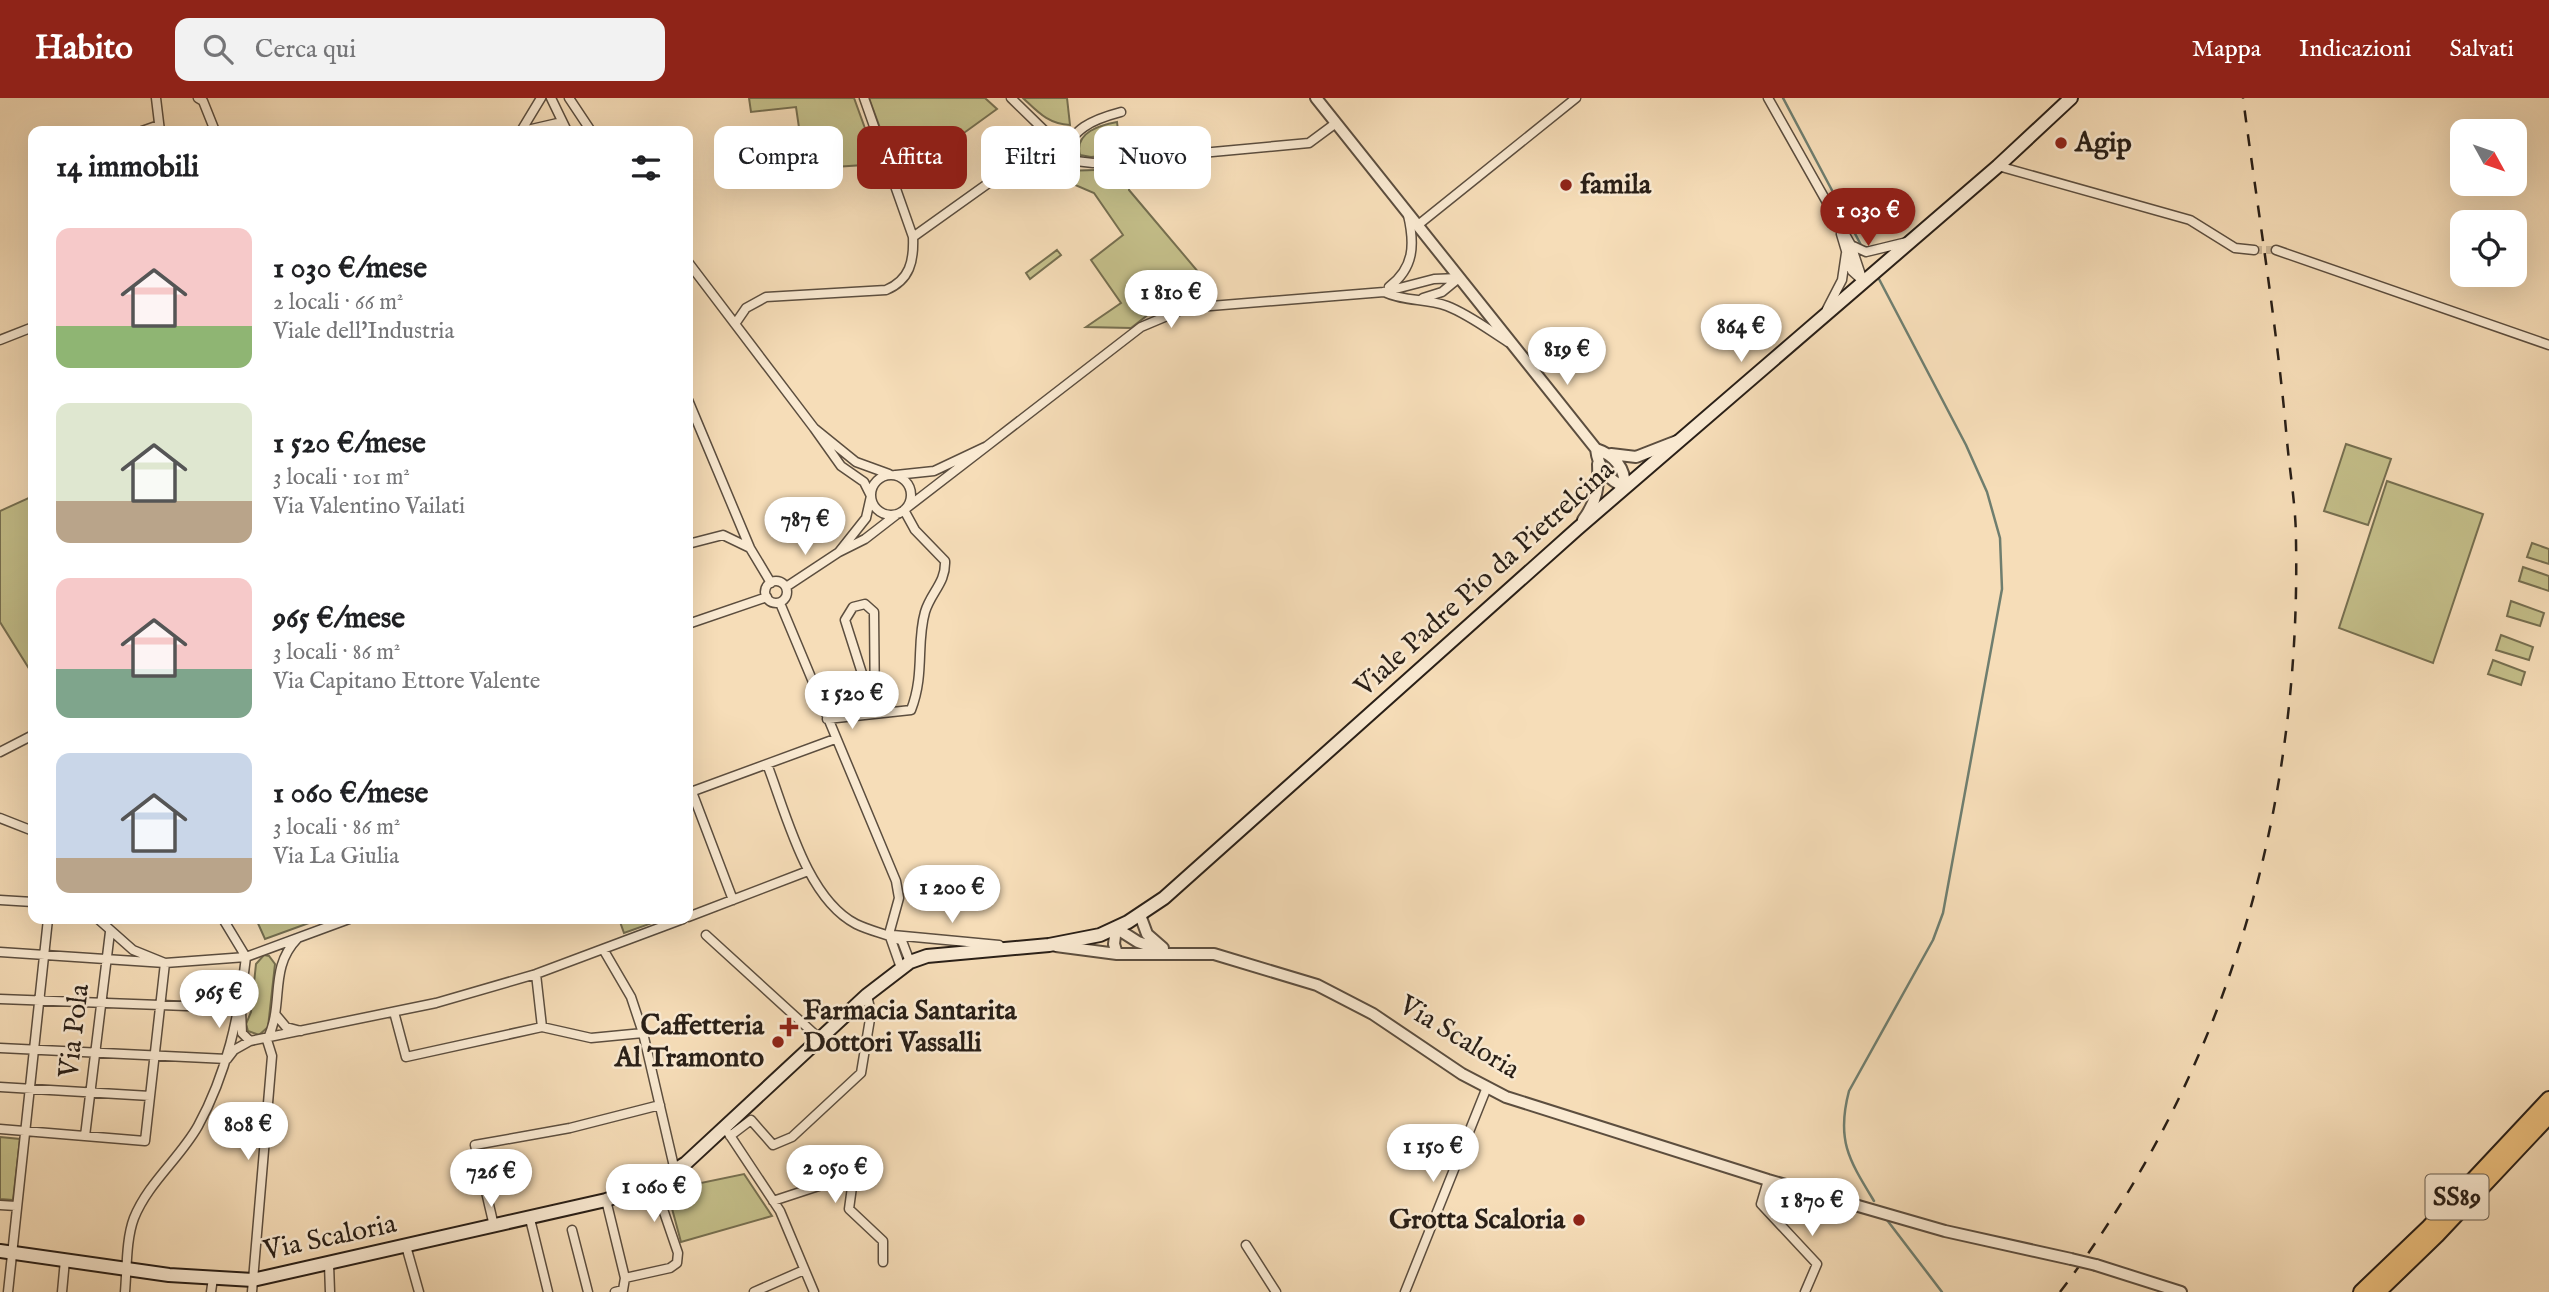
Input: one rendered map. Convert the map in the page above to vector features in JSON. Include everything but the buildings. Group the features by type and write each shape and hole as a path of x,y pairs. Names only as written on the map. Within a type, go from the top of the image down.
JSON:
{"highway":[{"name":"SS89","path":"2361,1292 2429,1227 2549,1099"},
{"name":"SS89","path":"2378,1292 2437,1235 2549,1116"}],"main road":[{"name":"Viale Padre Pio da Pietrelcina","path":"1140,915 1164,898 1577,529 1998,166 2071,98"},
{"name":"Via Scaloria","path":"6,1252 213,1278 252,1286 330,1264 606,1200 654,1183 728,1133 867,995 905,965 927,956 1049,945 1092,937 1140,915"}],"street":[{"path":"156,98 160,126"},
{"path":"198,98 203,102 213,126"},
{"path":"525,126 541,98"},
{"path":"551,98 564,126"},
{"path":"569,98 588,126"},
{"path":"735,324 746,308 766,297 886,290 899,285 908,273 914,254 913,237 864,98"},
{"path":"1011,98 1040,126"},
{"path":"1315,98 1596,449 1599,488 1594,505 1577,529"},
{"path":"1418,225 1576,98"},
{"path":"1768,98 1839,229 1851,245 1863,281"},
{"path":"1080,128 1095,119 1121,112"},
{"path":"544,126 562,122"},
{"path":"1080,162 1093,163 1309,143 1336,123"},
{"path":"1998,166 2190,219 2235,248 2255,250"},
{"path":"913,237 981,188"},
{"path":"1384,292 1400,279 1412,261 1413,235 1408,213"},
{"path":"1839,229 1852,271 1863,281"},
{"path":"1851,245 1866,252 1907,242"},
{"path":"2276,250 2549,345"},
{"path":"1825,314 1842,280 1846,253"},
{"path":"693,269 841,466 864,482 879,511 900,512 945,561 946,576 925,611 920,687 911,710 827,719"},
{"path":"786,587 839,552 865,539 1141,327 1186,309 1384,292 1434,279 1459,278"},
{"path":"1384,292 1401,300 1421,298 1442,292 1459,278"},
{"path":"1421,298 1449,306 1512,344"},
{"path":"0,340 28,329"},
{"path":"693,412 750,548 771,583"},
{"path":"814,428 856,462 892,474 910,487 911,499 900,512"},
{"path":"1596,449 1636,457 1680,440"},
{"path":"839,552 866,518 873,484 892,474 934,471 987,446"},
{"path":"1598,464 1615,483 1625,487 1625,475 1611,454"},
{"path":"693,543 723,535 750,548"},
{"path":"780,582 786,587 786,596 780,603 773,603 767,597 766,589 771,583 780,582"},
{"path":"693,622 767,597"},
{"path":"780,603 896,881 900,898 889,934 902,941 905,965"},
{"path":"865,604 874,612 875,714 845,620 853,607 865,604"},
{"path":"0,752 28,738"},
{"path":"693,792 835,739"},
{"name":"Via Scaloria","path":"767,764 808,871 829,902 856,924 889,934 1012,947"},
{"path":"693,800 733,900"},
{"path":"0,828 1,818 28,829"},
{"path":"693,915 808,871"},
{"path":"0,900 28,902"},
{"path":"1140,915 1147,934 1168,952"},
{"path":"8,1292 6,1252 16,1206 41,1001 47,924"},
{"path":"103,924 133,950 165,963"},
{"path":"125,1292 133,1219 150,1190 197,1127 227,1059 240,1008 246,957 226,924"},
{"path":"0,953 44,953 107,962 165,963 246,957 335,924"},
{"path":"227,1059 234,1050 250,1041 267,1040 394,1012 536,974 603,949 659,924"},
{"path":"1116,928 1114,944 1117,954"},
{"name":"Via Scaloria","path":"1116,928 1138,942 1168,952"},
{"name":"Via Pola","path":"85,1136 110,932"},
{"path":"706,935 820,1040"},
{"path":"252,1286 272,1056 267,1040 276,1015 280,963 287,950 300,937"},
{"name":"Via Scaloria","path":"1049,945 1117,954 1214,954 1317,985 1373,1014 1506,1097 1768,1180 1945,1231 2096,1265 2181,1292"},
{"path":"270,948 280,963"},
{"path":"603,949 631,997 643,1033 675,1171"},
{"path":"0,1129 145,1141 165,963"},
{"path":"536,974 542,1027"},
{"path":"814,1292 773,1201 728,1133 751,1120 774,1145 792,1137 861,1073 871,1013 867,995"},
{"path":"0,999 240,1008"},
{"path":"240,1008 242,1033 250,1041"},
{"path":"394,1012 405,1057 542,1027 591,1038 643,1033"},
{"path":"276,1015 286,1027 304,1031"},
{"path":"0,1048 227,1059"},
{"path":"0,1087 150,1096"},
{"path":"1405,1292 1487,1087"},
{"path":"494,1226 474,1145 569,1128 660,1105"},
{"path":"773,1201 840,1179 852,1187 849,1209 883,1241 883,1262"},
{"path":"1768,1180 1761,1204 1816,1264 1805,1292"},
{"path":"625,1278 670,1268 677,1263 678,1253 654,1183"},
{"path":"606,1200 625,1278 623,1290 615,1292"},
{"path":"0,1205 16,1206"},
{"path":"530,1219 548,1292"},
{"path":"572,1230 588,1292"},
{"path":"1246,1244 1276,1292"},
{"path":"406,1247 419,1292"},
{"path":"62,1292 65,1260"},
{"path":"330,1264 330,1292"},
{"path":"754,1292 804,1270"},
{"path":"211,1292 213,1278"}],"shaded area":[{"path":"749,98 854,98 864,126 857,126 857,165 843,166 843,126 799,126 796,107 751,112"},
{"path":"869,98 985,98 997,109 967,131 967,126 879,126"},
{"path":"1023,98 1067,98 1070,125 1049,120"},
{"path":"1117,122 1118,126 1102,126"},
{"path":"1094,129 1094,157 1091,157 1080,155 1081,141"},
{"path":"1080,170 1094,170 1094,189 1129,189 1200,274 1131,328 1086,327 1121,303 1091,260 1123,235 1094,193 1080,187"},
{"path":"1057,250 1061,255 1030,279 1026,273"},
{"path":"2346,444 2391,459 2368,525 2324,511"},
{"path":"2387,481 2483,514 2433,663 2339,628"},
{"path":"28,498 28,667 0,622 0,511"},
{"path":"2532,543 2549,549 2549,564 2527,557"},
{"path":"2523,567 2549,576 2549,591 2519,581"},
{"path":"2511,601 2544,613 2540,626 2507,616"},
{"path":"2501,635 2533,647 2529,660 2496,650"},
{"path":"2493,660 2525,672 2521,685 2488,674"},
{"path":"258,924 306,924 265,939"},
{"path":"621,924 649,924 624,933"},
{"path":"264,955 269,956 275,964 268,1027 259,1035 248,1031 246,1024 251,1012 256,964"},
{"path":"0,1137 20,1139 13,1200 0,1199"},
{"path":"744,1174 772,1216 681,1242 667,1190"}],"waterway":[{"path":"1783,98 1861,245"},
{"path":"1874,1201 1847,1149 1845,1108 1849,1091 1933,940 1943,913 2002,589 2000,538 1987,492 1966,445 1879,279"},
{"path":"1887,1220 1942,1292"}],"tunnel":[{"path":"2254,250 2276,250"}],"railway":[{"path":"2060,1292 2118,1208 2168,1121 2209,1030 2242,937 2267,841 2285,742 2294,642 2295,516 2278,355 2243,98"}],"place":[{"name":"Agip","path":"2061,143"},
{"name":"famila","path":"1566,185"},
{"name":"Farmacia Santarita Dottori Vassalli","path":"789,1027"},
{"name":"Caffetteria Al Tramonto","path":"778,1042"},
{"name":"Grotta Scaloria","path":"1579,1220"}]}
